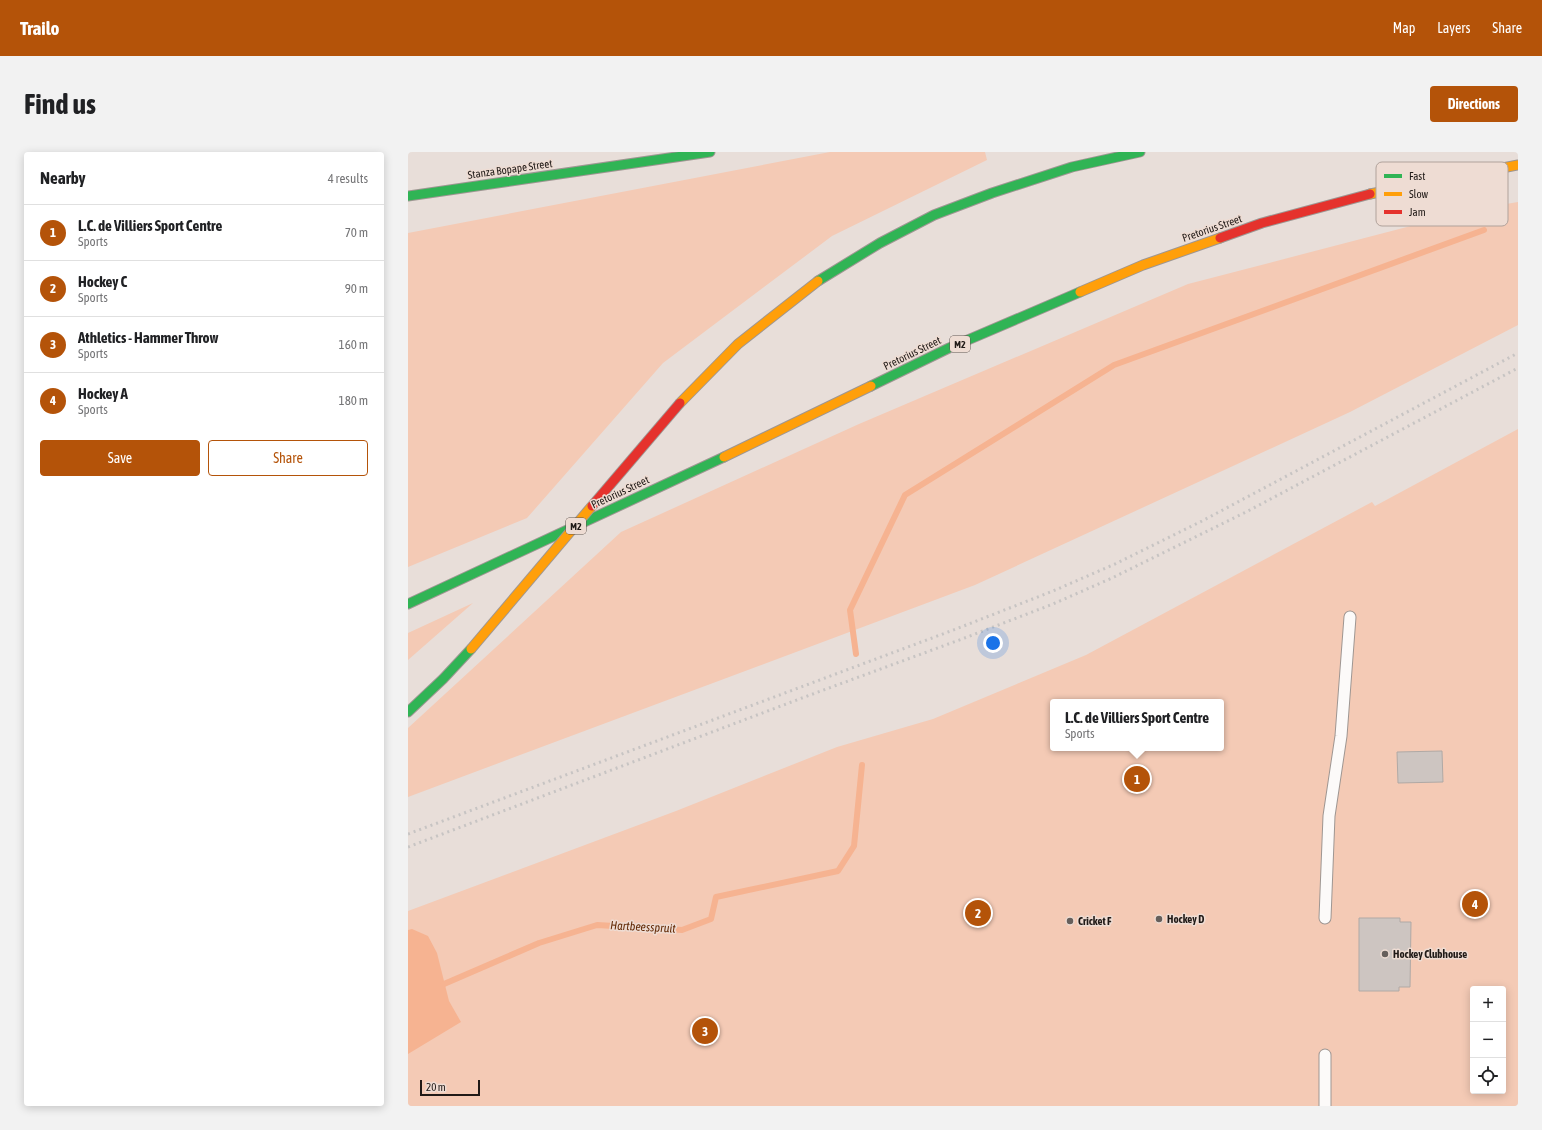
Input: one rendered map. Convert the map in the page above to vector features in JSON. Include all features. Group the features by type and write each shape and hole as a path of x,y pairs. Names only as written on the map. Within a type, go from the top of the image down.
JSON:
{"main road":[{"name":"Stanza Bopape Street","path":"408,196 710,152"},
{"name":"M2","path":"408,712 444,679 471,649 680,403 738,344 776,313 828,274 880,243 934,215 992,193 1072,167 1140,152"},
{"name":"Pretorius Street","path":"1508,167 1518,165"},
{"name":"Pretorius Street","path":"408,604 718,460 949,348 1143,265 1262,223 1376,193"}],"lane":[{"path":"1325,918 1329,816 1341,736 1350,617"},
{"path":"1325,1055 1325,1106"}],"shaded area":[{"path":"830,152 985,152 987,160 832,236 663,363 527,518 408,567 408,233"},
{"path":"1518,202 1518,325 1350,412 975,585 408,797 408,728 621,532 859,424 1188,284 1411,226 1508,226 1508,204"},
{"path":"1518,429 1518,1106 408,1106 408,911 676,811 837,747 933,719 1086,655 1372,502 1375,506"},
{"path":"473,603 408,660 408,633"},
{"path":"412,929 428,936 437,953 449,1001 461,1022 408,1054 408,930"}],"building":[{"path":"1442,751 1443,782 1398,783 1397,752"},
{"name":"Hockey Clubhouse","path":"1359,918 1400,918 1400,922 1411,922 1410,987 1399,987 1399,991 1359,991"}],"waterway":[{"path":"856,654 850,610 905,495 1114,365 1484,230"},
{"name":"Hartbeesspruit","path":"444,984 539,943 597,925 682,930 711,919 716,897 838,871 854,846 862,765"}],"railway":[{"path":"408,834 956,629 1053,591 1115,564 1202,521 1518,353"},
{"path":"408,847 1053,604 1112,578 1246,512 1518,368"}],"traffic: fast":[{"path":"408,196 710,152"},
{"path":"818,281 880,243 934,215 992,193 1072,167 1140,152"},
{"path":"871,386 949,348 1080,292"},
{"path":"408,604 724,457"},
{"path":"408,712 443,679 471,649"}],"traffic: slow":[{"path":"1508,167 1518,165"},
{"path":"1370,194 1376,193"},
{"path":"1080,292 1143,265 1220,238"},
{"path":"680,403 738,344 818,281"},
{"path":"724,457 871,386"},
{"path":"471,649 592,506"}],"traffic: jam":[{"path":"1220,238 1262,223 1370,194"},
{"path":"592,506 680,403"}],"place":[{"name":"L.C. de Villiers Sport Centre","path":"1137,779"},
{"name":"Hockey A","path":"1475,904"},
{"name":"Hockey C","path":"978,913"},
{"name":"Hockey D","path":"1159,919"},
{"name":"Cricket F","path":"1070,921"},
{"name":"Hockey Clubhouse","path":"1385,954"},
{"name":"Athletics - Hammer Throw","path":"705,1031"}]}
